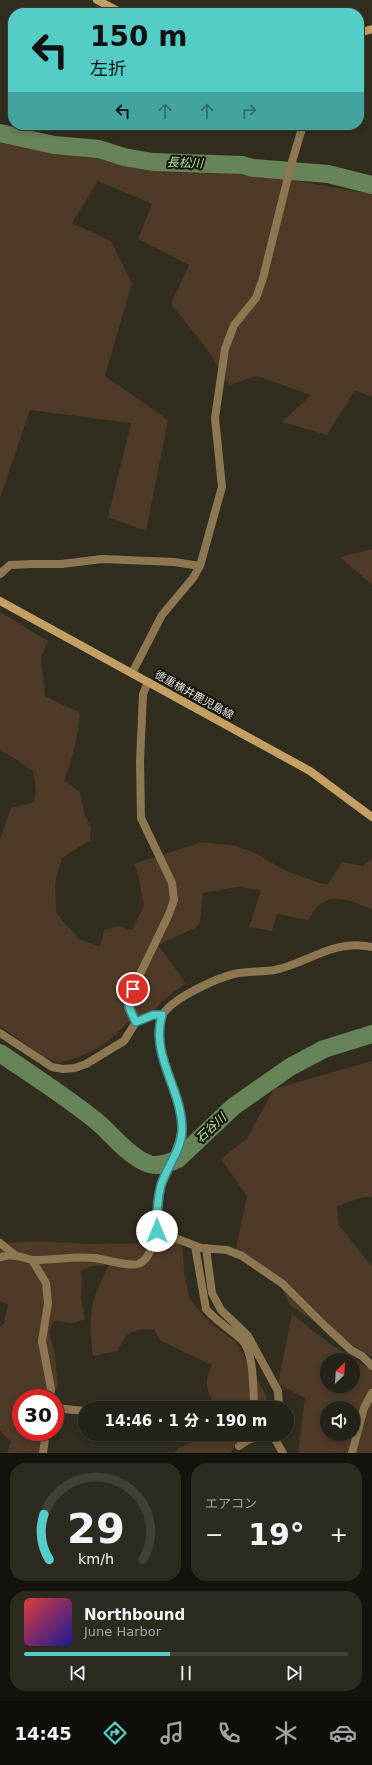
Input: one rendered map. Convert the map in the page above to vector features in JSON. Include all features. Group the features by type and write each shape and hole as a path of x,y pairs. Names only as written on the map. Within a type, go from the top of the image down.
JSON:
{"main road":[{"path":"97,0 112,8"},
{"name":"徳重横井鹿児島線","path":"0,601 310,771 372,817"}],"street":[{"path":"132,673 162,615 194,578 200,566 222,487 215,418 225,349 234,325 256,298 263,278 291,165 302,130"},
{"path":"0,574 10,566 62,564 102,559 174,562 200,566"},
{"path":"136,1022 128,1007 129,997 169,914 174,900 172,884 141,818 140,761 143,694 148,682"},
{"path":"0,1244 15,1255 32,1260 94,1258 128,1264 138,1264 143,1260 151,1248 157,1231 157,1206 162,1185 177,1151 182,1132 180,1112 160,1049 159,1026 162,1015 173,1003 217,978 236,974 275,970 334,948 352,944 372,947"},
{"path":"0,1032 14,1043 52,1067 63,1069 75,1068 86,1064 124,1041 136,1022 153,1015 162,1015"},
{"path":"157,1231 195,1246 227,1250 242,1256 283,1284 351,1350 362,1356 372,1366"},
{"path":"195,1246 206,1309 212,1316 243,1341 250,1355 254,1401"},
{"path":"206,1248 212,1293 221,1310 248,1336 278,1391 279,1401"},
{"path":"0,1256 15,1255"},
{"path":"32,1260 46,1283 48,1303 42,1342 52,1389"},
{"path":"352,1453 364,1408 372,1393"},
{"path":"64,1409 78,1410"},
{"path":"43,1453 45,1441"},
{"path":"239,1446 246,1441"},
{"path":"276,1441 283,1453"}],"shaded area":[{"path":"0,138 103,156 252,173 372,194 372,397 355,390 327,435 282,422 311,395 257,376 229,385 207,349 171,304 189,265 138,239 152,204 98,181 72,223 111,241 132,283 105,376 168,420 146,531 108,517 131,423 30,410 0,498"},
{"path":"372,549 372,585 340,557"},
{"path":"0,612 48,641 41,658 45,696 80,713 75,747 64,781 80,792 84,813 91,827 90,840 62,858 55,883 56,913 79,939 100,947 104,930 118,926 132,930 144,906 139,877 134,864 202,842 236,846 255,853 286,871 320,883 328,884 342,862 363,866 372,858 372,910 345,900 329,900 315,910 308,920 277,914 272,931 249,927 261,890 237,887 203,893 200,922 195,928 158,945 186,983 161,1002 151,1015 136,1016 101,1047 79,1057 59,1063 43,1057 0,1026 0,839 11,808 33,803 36,791 33,771 11,756 0,751"},
{"path":"372,1061 372,1197 363,1197 337,1206 339,1225 372,1267 372,1357 325,1329 290,1305 280,1285 236,1249 247,1196 221,1159 247,1138 274,1089"},
{"path":"40,1241 88,1244 182,1243 184,1271 189,1298 209,1322 236,1342 267,1397 265,1401 212,1401 207,1386 208,1374 212,1365 161,1341 154,1329 131,1332 124,1339 118,1351 93,1356 91,1342 92,1309 94,1299 109,1265 92,1266 80,1271 82,1278 81,1298 85,1319 74,1323 54,1321 49,1331 55,1354 58,1386 56,1389 12,1389 12,1441 44,1441 42,1453 7,1453 11,1442 0,1430 0,1327 4,1323 8,1305 0,1301 0,1243"},
{"path":"292,1314 330,1344 345,1353 320,1353 320,1393 360,1393 360,1363 372,1370 372,1453 298,1453 305,1398 278,1384"},
{"path":"239,1441 231,1453 174,1453 179,1448 192,1442"}],"waterway":[{"name":"長松川","path":"0,133 54,145 99,149 124,157 153,162 243,165 253,168 328,174 372,185"},
{"name":"石谷川","path":"0,1053 84,1111 134,1156 149,1164 160,1165 178,1159 233,1107 290,1067 324,1049 372,1034"}],"route":[{"path":"133,989 129,997 128,1007 136,1022 153,1015 162,1015 158,1038 160,1049 180,1112 182,1132 177,1151 162,1185 157,1206 157,1231"}]}
